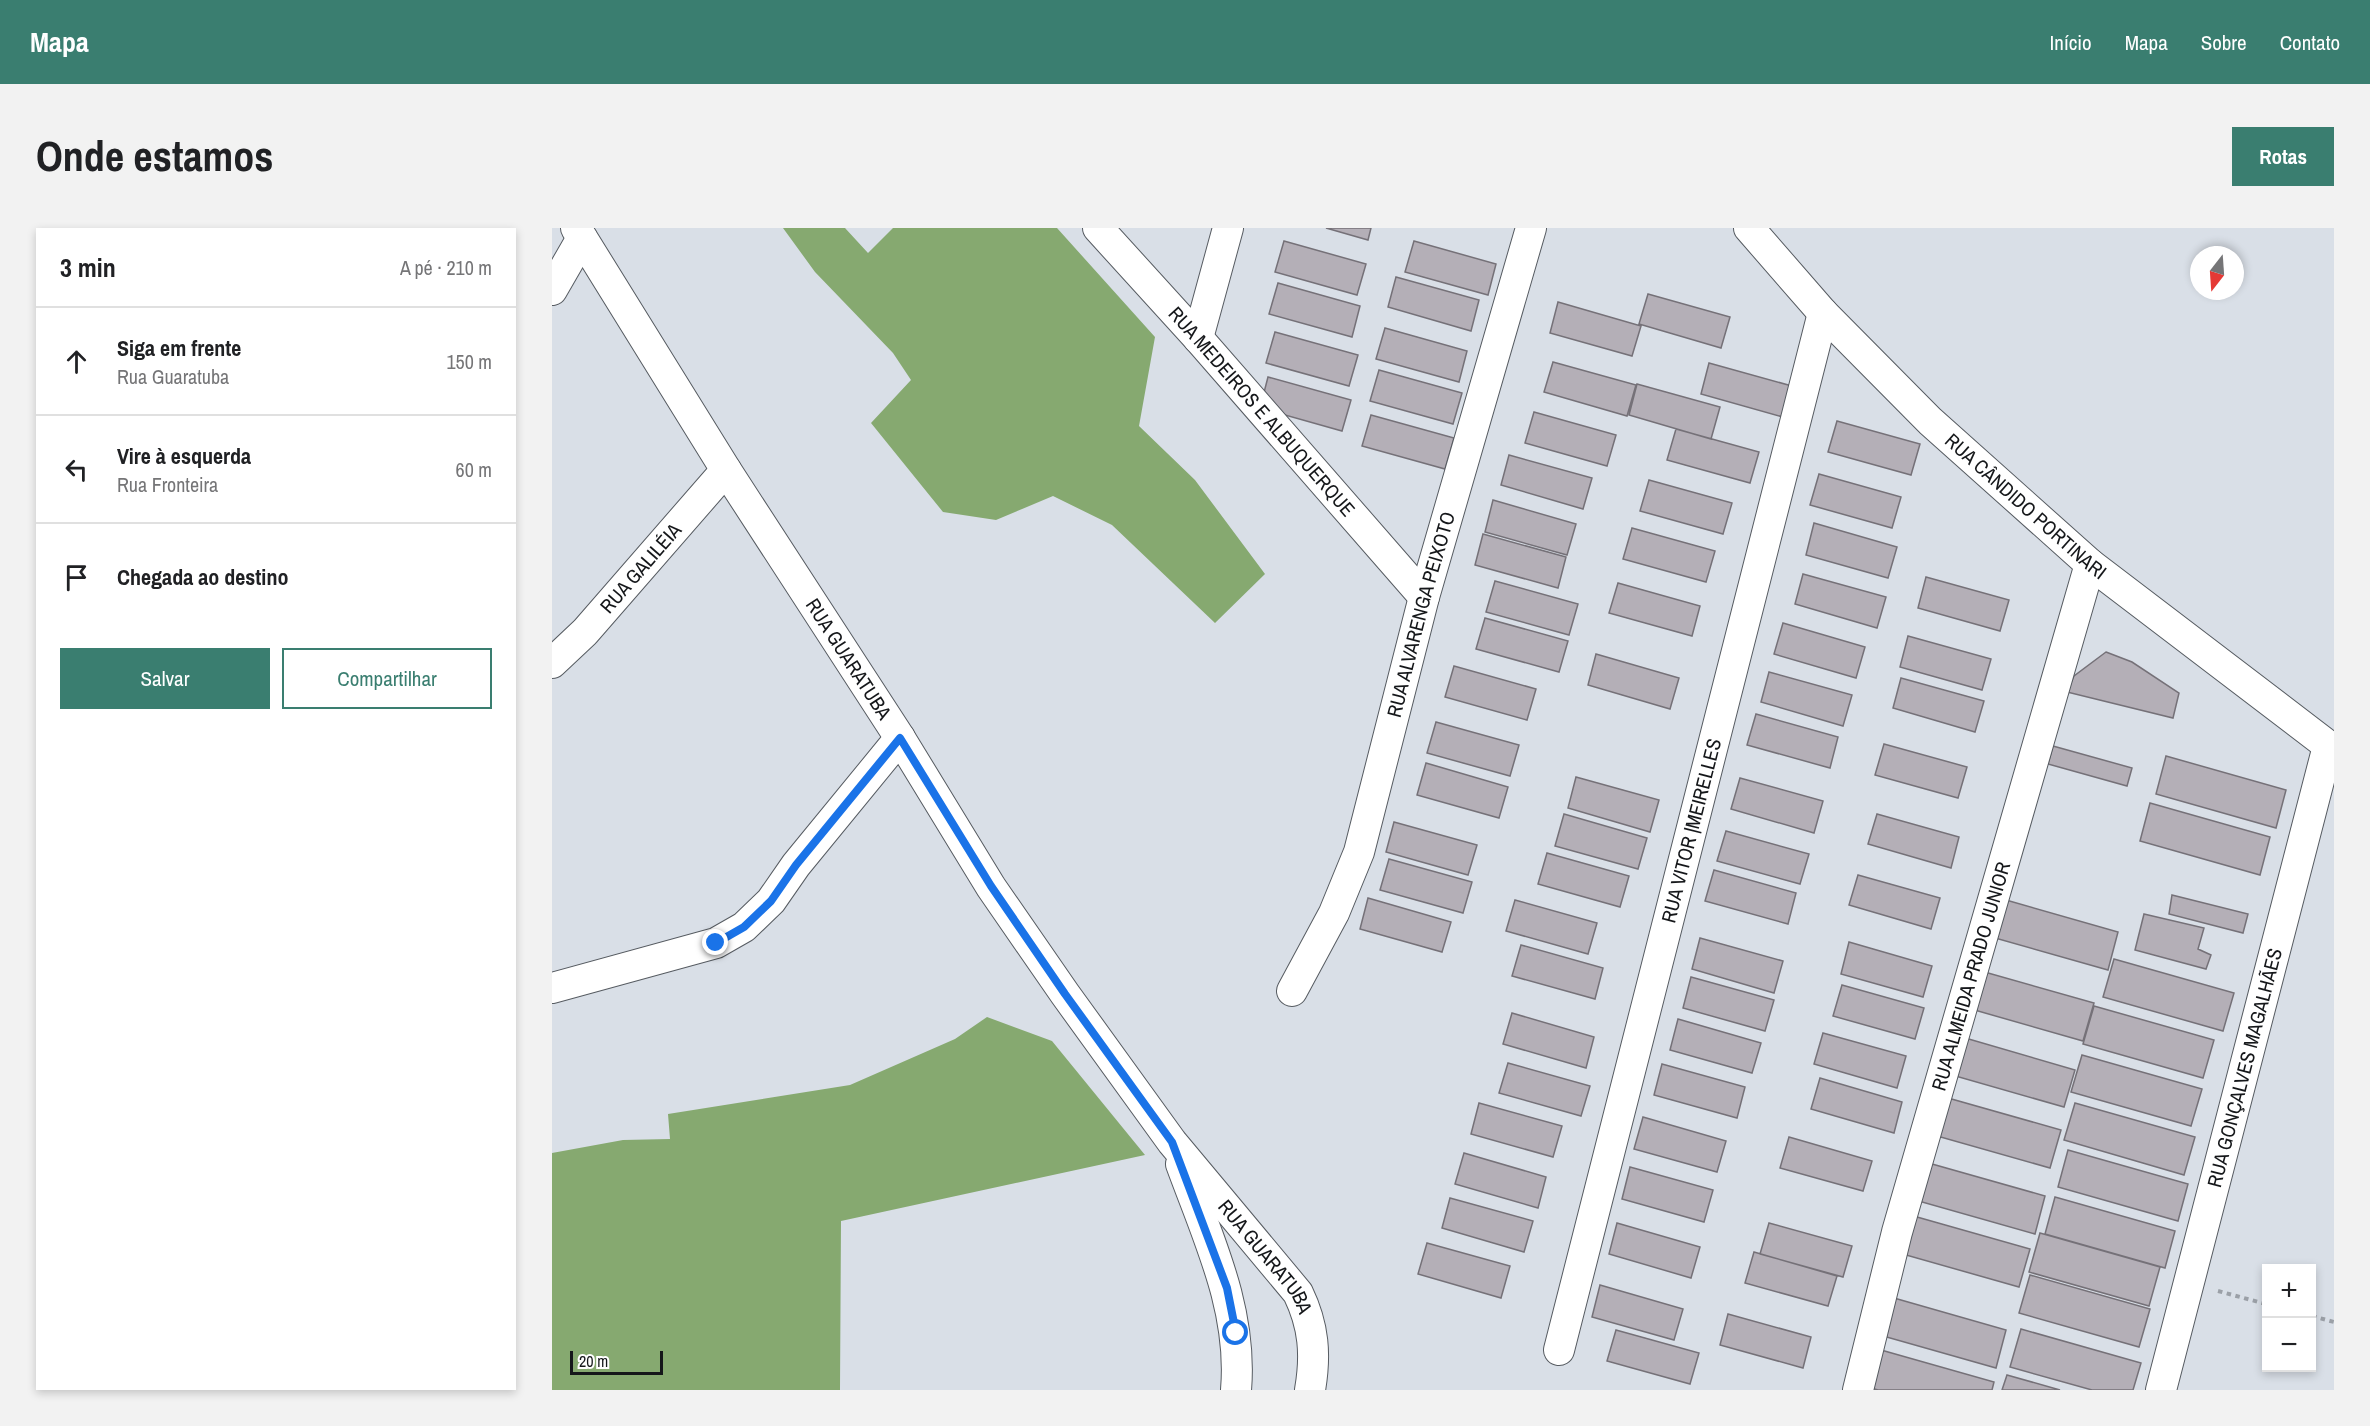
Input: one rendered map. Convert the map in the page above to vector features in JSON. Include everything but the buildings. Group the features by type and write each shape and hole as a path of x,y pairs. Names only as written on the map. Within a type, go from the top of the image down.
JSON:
{"street":[{"name":"RUA MEDEIROS E ALBUQUERQUE","path":"1098,228 1198,338 1424,597"},
{"path":"1198,338 1228,228"},
{"name":"RUA ALVARENGA PEIXOTO","path":"1292,991 1334,913 1359,852 1424,597 1531,228"},
{"name":"RUA CÂNDIDO PORTINARI","path":"1749,228 1823,313 1930,421 2090,564 2331,748"},
{"path":"552,290 579,233"},
{"name":"RUA GUARATUBA","path":"579,233 726,470 900,738 991,886 1065,994 1172,1142 1298,1293 1307,1312 1314,1339 1314,1365 1310,1390"},
{"name":"RUA VITOR |MEIRELLES","path":"1559,1350 1823,313"},
{"name":"RUA GALILÉIA","path":"552,663 585,632 726,470"},
{"name":"RUA ALMEIDA PRADO JUNIOR","path":"1858,1390 1897,1232 2090,564"},
{"path":"552,988 716,943 744,927 771,901 796,865 900,738"},
{"name":"RUA GONÇALVES MAGALHÃES","path":"2161,1390 2187,1283 2331,748"},
{"name":"RUA GUARATUBA","path":"1172,1142 1227,1288 1236,1333 1238,1366 1236,1390"}],"path":[{"path":"2187,1283 2262,1303"},
{"path":"2316,1317 2334,1322"}],"green space":[{"path":"783,228 845,228 868,253 893,228 1057,228 1155,337 1139,426 1195,480 1265,574 1215,623 1112,525 1053,496 996,520 943,512 871,423 911,380 893,353 815,272"},
{"path":"987,1017 1052,1041 1145,1155 841,1221 840,1390 552,1390 552,1153 623,1140 670,1139 668,1114 850,1085 955,1039"}],"route":[{"path":"716,943 744,927 771,901 796,865 900,738 991,886 1065,994 1172,1142 1227,1288 1236,1333"}]}
